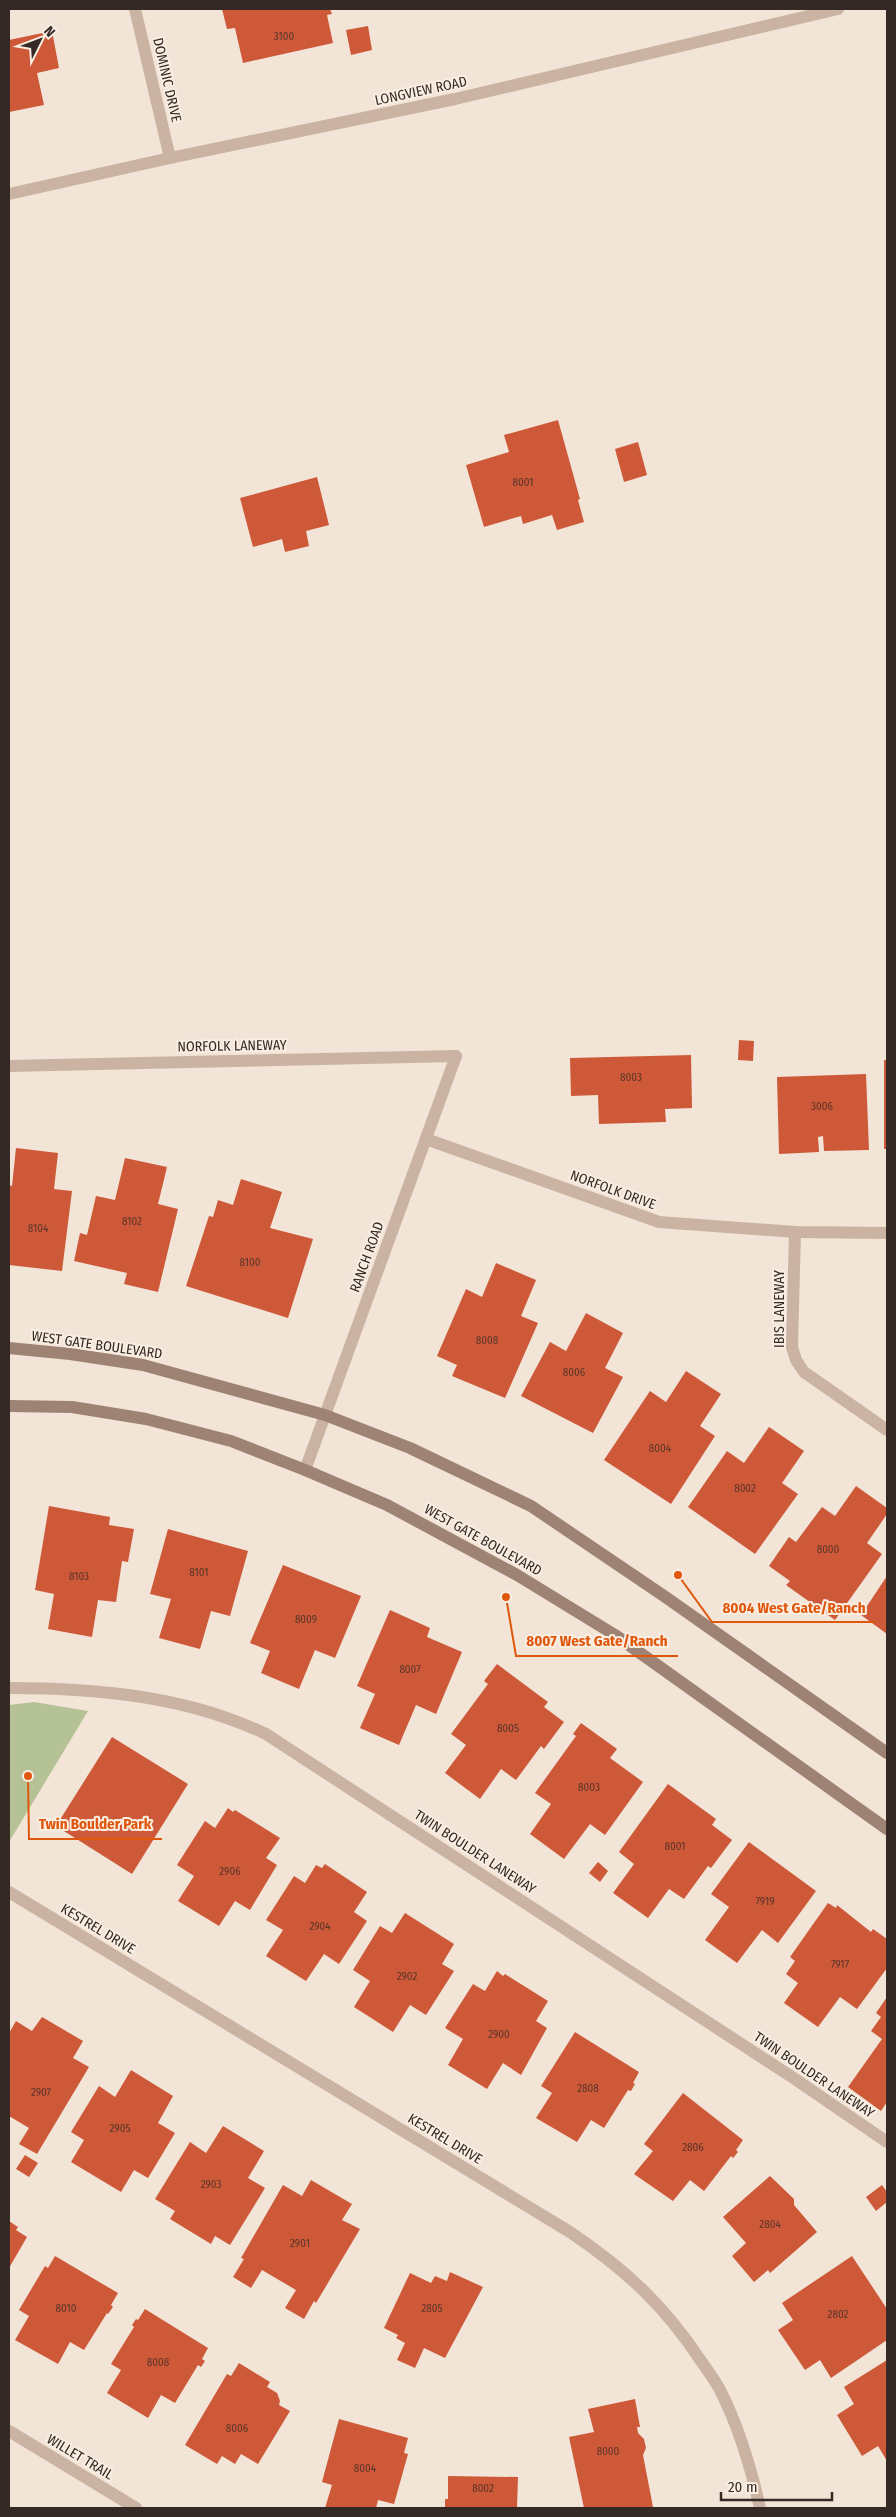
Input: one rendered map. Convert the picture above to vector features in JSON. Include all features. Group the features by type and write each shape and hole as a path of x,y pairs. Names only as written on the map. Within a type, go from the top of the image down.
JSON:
{"main road":[{"name":"WEST GATE BOULEVARD","path":"9,1348 143,1364 325,1415 410,1448 531,1506 664,1596 887,1753"},
{"name":"WEST GATE BOULEVARD","path":"9,1406 72,1407 146,1419 231,1441 387,1505 517,1575 615,1635 887,1829"}],"street":[{"name":"DOMINIC DRIVE","path":"135,9 170,158"},
{"name":"LONGVIEW ROAD","path":"9,194 170,158 456,100 838,9"},
{"name":"NORFOLK LANEWAY","path":"9,1066 456,1056"},
{"name":"RANCH ROAD","path":"305,1470 456,1056"},
{"name":"NORFOLK DRIVE","path":"426,1139 658,1222 794,1232 887,1234"},
{"name":"IBIS LANEWAY","path":"794,1232 792,1347 796,1360 804,1372 887,1430"},
{"name":"TWIN BOULDER LANEWAY","path":"9,1688 68,1688 136,1696 201,1708 236,1720 266,1734 795,2079 887,2142"},
{"name":"KESTREL DRIVE","path":"9,1892 570,2232 601,2253 637,2282 688,2342 720,2389 751,2468 760,2508"},
{"name":"WILLET TRAIL","path":"9,2431 136,2508"}],"green space":[{"path":"34,1702 88,1711 9,1842 9,1705"}],"building":[{"path":"222,9 330,9 332,14 327,15 333,43 243,63 235,28 227,29"},
{"path":"368,26 372,50 351,55 346,30"},
{"path":"52,31 59,68 37,73 44,105 9,112 9,40"},
{"path":"558,420 580,499 578,500 584,522 557,530 552,515 523,524 521,516 484,527 466,465 509,452 504,435"},
{"path":"638,442 647,475 624,482 615,449"},
{"path":"317,477 329,525 306,531 309,546 285,552 282,539 253,547 240,498"},
{"path":"739,1040 754,1041 753,1061 738,1060"},
{"path":"691,1055 692,1108 665,1109 666,1122 599,1124 598,1095 571,1096 570,1058"},
{"path":"884,1060 887,1060 887,1149 884,1149"},
{"path":"866,1074 869,1150 824,1151 823,1136 818,1137 819,1152 779,1154 777,1077"},
{"path":"16,1148 58,1153 54,1189 72,1191 62,1271 9,1265 9,1185 12,1186"},
{"path":"125,1158 167,1167 158,1204 178,1209 158,1292 124,1284 127,1273 74,1261 80,1233 87,1235 96,1196 115,1200"},
{"path":"241,1179 282,1192 270,1228 313,1239 288,1318 186,1286 209,1216 213,1217 218,1200 233,1205"},
{"path":"496,1263 536,1280 521,1316 538,1323 505,1398 452,1376 457,1365 437,1356 466,1289 482,1297"},
{"path":"586,1313 623,1333 605,1368 623,1377 593,1433 521,1396 550,1342 566,1351"},
{"path":"686,1371 721,1394 700,1426 715,1436 671,1504 604,1460 650,1391 666,1402"},
{"path":"769,1427 804,1451 782,1483 798,1494 755,1554 688,1507 727,1451 744,1463"},
{"path":"856,1486 887,1508 887,1514 867,1543 882,1554 835,1620 786,1585 790,1581 769,1566 789,1537 796,1542 822,1507 835,1516"},
{"path":"49,1506 110,1517 109,1525 134,1529 128,1562 122,1561 116,1602 98,1600 92,1637 48,1629 54,1594 35,1590"},
{"path":"168,1529 248,1551 230,1616 211,1611 200,1649 159,1638 171,1599 150,1594"},
{"path":"283,1565 361,1596 335,1658 315,1650 299,1689 261,1673 270,1651 250,1643"},
{"path":"887,1576 887,1634 861,1615"},
{"path":"390,1610 430,1628 427,1637 462,1652 436,1714 416,1705 399,1745 360,1728 375,1694 357,1686"},
{"path":"497,1664 548,1702 544,1707 564,1722 544,1749 541,1746 516,1780 501,1769 480,1799 445,1773 466,1745 451,1734 488,1684 484,1681"},
{"path":"581,1723 617,1749 610,1758 643,1782 605,1835 590,1824 564,1859 530,1834 551,1804 535,1793 576,1736 573,1734"},
{"path":"112,1737 188,1784 132,1874 56,1826"},
{"path":"668,1784 716,1819 712,1825 732,1840 711,1868 708,1866 684,1899 669,1889 648,1918 613,1893 634,1864 619,1852"},
{"path":"228,1808 233,1812 235,1810 280,1838 266,1858 277,1865 250,1910 235,1901 219,1926 178,1901 194,1876 177,1865 205,1821 215,1828"},
{"path":"749,1842 816,1891 778,1943 762,1930 737,1963 705,1940 729,1907 711,1894"},
{"path":"598,1862 608,1871 600,1882 589,1873"},
{"path":"325,1864 367,1892 354,1912 367,1921 339,1964 324,1954 306,1981 266,1956 283,1930 266,1920 294,1876 305,1883 316,1865 322,1868"},
{"path":"828,1903 836,1908 837,1905 871,1932 873,1929 887,1939 887,1968 857,2009 840,1997 818,2027 784,2003 798,1983 786,1974 795,1961 790,1957"},
{"path":"405,1913 454,1944 442,1964 454,1971 426,2015 410,2005 393,2032 354,2007 370,1981 353,1970 380,1926 392,1933"},
{"path":"497,1971 548,2001 536,2021 547,2028 521,2075 503,2063 487,2089 448,2065 463,2039 445,2028 473,1984 485,1991"},
{"path":"887,1997 887,2102 881,2111 848,2087 882,2039 871,2031 881,2017 876,2013"},
{"path":"42,2017 83,2041 73,2058 89,2067 37,2154 19,2144 29,2128 9,2116 9,2033 16,2021 32,2031"},
{"path":"575,2032 639,2072 631,2091 628,2090 604,2128 591,2120 577,2142 536,2118 552,2093 541,2086"},
{"path":"131,2070 173,2096 158,2123 175,2133 148,2178 134,2170 121,2192 71,2162 84,2140 71,2132 99,2086 115,2097"},
{"path":"683,2093 743,2140 736,2150 738,2152 733,2158 731,2156 704,2191 690,2180 673,2201 634,2174 653,2151 644,2144"},
{"path":"223,2126 264,2151 248,2178 265,2188 230,2245 215,2236 211,2244 170,2219 175,2211 155,2199 190,2142 206,2153"},
{"path":"25,2155 38,2163 29,2177 16,2169"},
{"path":"770,2176 794,2199 794,2205 817,2232 770,2273 768,2270 754,2282 732,2256 746,2243 723,2217"},
{"path":"311,2180 352,2204 342,2220 360,2229 316,2303 314,2301 304,2319 285,2308 296,2290 262,2270 251,2288 233,2277 244,2259 241,2258 283,2185 302,2196"},
{"path":"882,2185 887,2192 887,2202 876,2211 866,2197"},
{"path":"9,2221 18,2227 16,2230 27,2237 9,2268"},
{"path":"55,2256 118,2293 111,2305 113,2307 107,2313 84,2350 70,2342 58,2364 15,2340 29,2316 19,2310 45,2266 48,2268"},
{"path":"852,2256 887,2309 887,2340 831,2378 820,2360 805,2370 778,2330 793,2320 782,2303"},
{"path":"450,2272 483,2287 445,2358 424,2348 415,2368 397,2360 405,2343 396,2338 398,2335 384,2328 410,2273 431,2283 435,2276 447,2281"},
{"path":"145,2309 208,2348 202,2359 205,2361 201,2367 198,2365 175,2403 161,2395 148,2418 107,2393 121,2370 111,2364 134,2327 132,2325 136,2319 138,2320"},
{"path":"887,2360 887,2461 878,2446 862,2456 837,2415 854,2404 844,2387"},
{"path":"239,2363 270,2382 267,2387 277,2393 280,2401 279,2405 290,2411 258,2464 241,2454 235,2464 222,2456 217,2464 185,2445 227,2374 231,2376"},
{"path":"635,2399 640,2427 637,2427 638,2433 644,2439 646,2448 643,2455 653,2507 584,2508 569,2437 594,2432 588,2409"},
{"path":"339,2419 408,2438 404,2453 408,2454 394,2504 378,2500 376,2508 325,2508 332,2485 322,2482"},
{"path":"448,2476 518,2477 517,2508 445,2507 445,2499 448,2499"}],"place":[{"name":"8004 West Gate/Ranch","path":"678,1575"},
{"name":"8007 West Gate/Ranch","path":"506,1597"},
{"name":"Twin Boulder Park","path":"28,1776"}]}
